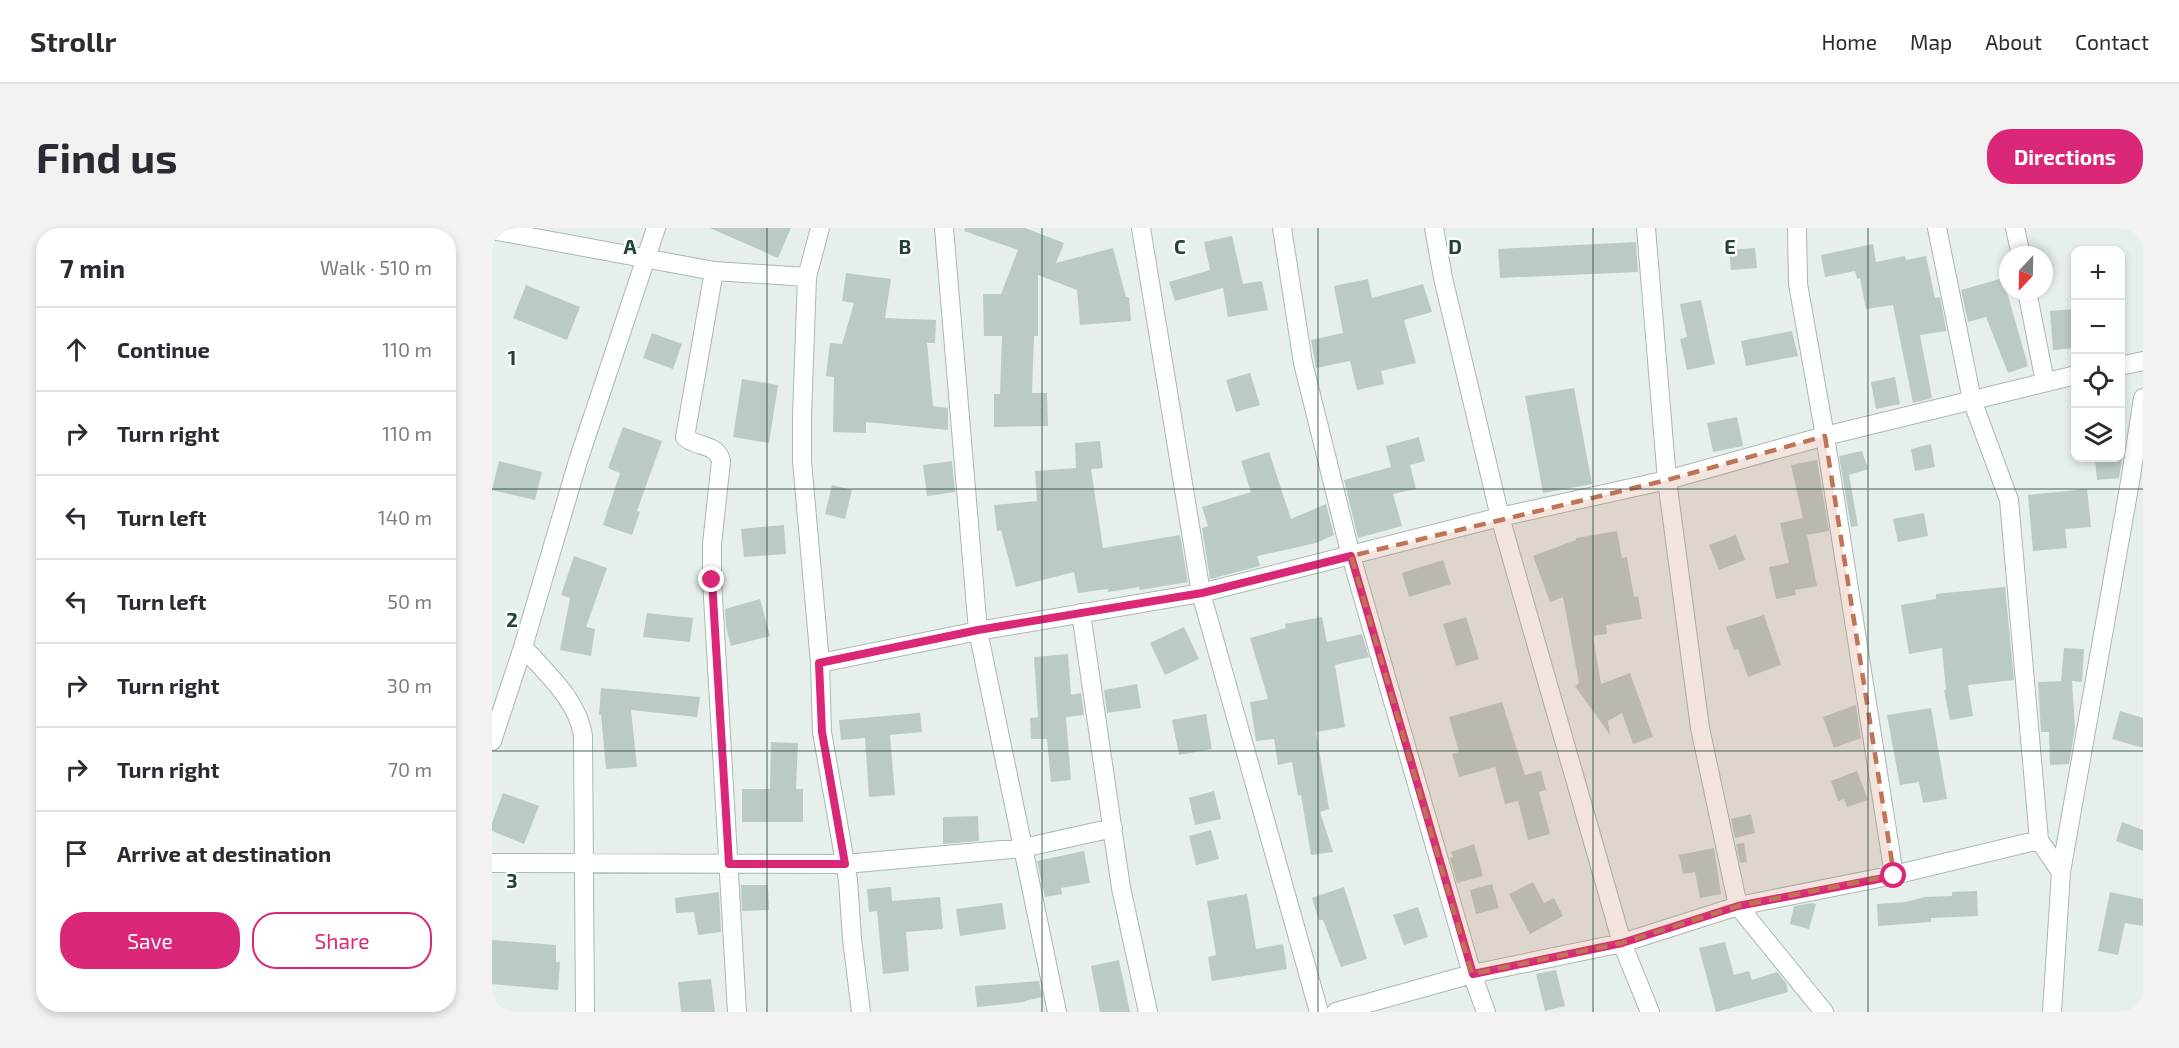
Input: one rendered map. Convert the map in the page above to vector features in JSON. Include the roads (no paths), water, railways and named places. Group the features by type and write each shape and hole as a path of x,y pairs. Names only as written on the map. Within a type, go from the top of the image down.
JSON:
{"street":[{"path":"492,741 578,461 656,228"},
{"path":"820,228 807,277 802,461 819,663 822,732 845,864 861,1012"},
{"path":"944,228 978,630 1057,1012"},
{"path":"1141,228 1202,593 1319,1012"},
{"path":"1282,228 1303,363 1351,556 1486,1012"},
{"path":"1434,228 1443,278 1500,517 1622,943 1650,1012"},
{"path":"1646,228 1667,480 1704,750 1738,906 1824,1012"},
{"path":"1797,228 1798,284 1825,436 1894,876"},
{"path":"1937,228 1972,400 2009,500 2038,840 2061,872"},
{"path":"2015,228 2018,246"},
{"path":"492,230 714,271 807,277"},
{"path":"714,271 685,437 690,442 714,449 721,461 712,543 712,580 738,1012"},
{"path":"2029,300 2044,382"},
{"path":"2125,365 2143,361"},
{"path":"819,663 978,630 1202,593 1500,517 1667,480 1825,436 2071,376"},
{"path":"2052,1012 2061,872 2143,398"},
{"path":"1081,613 1121,888 1148,1012"},
{"path":"523,646 570,701 581,724 583,736 585,1012"},
{"path":"492,863 845,864 1023,848 1113,828"},
{"path":"1336,1012 1473,974 1622,943 1738,906 1894,876 2038,840"}]}
